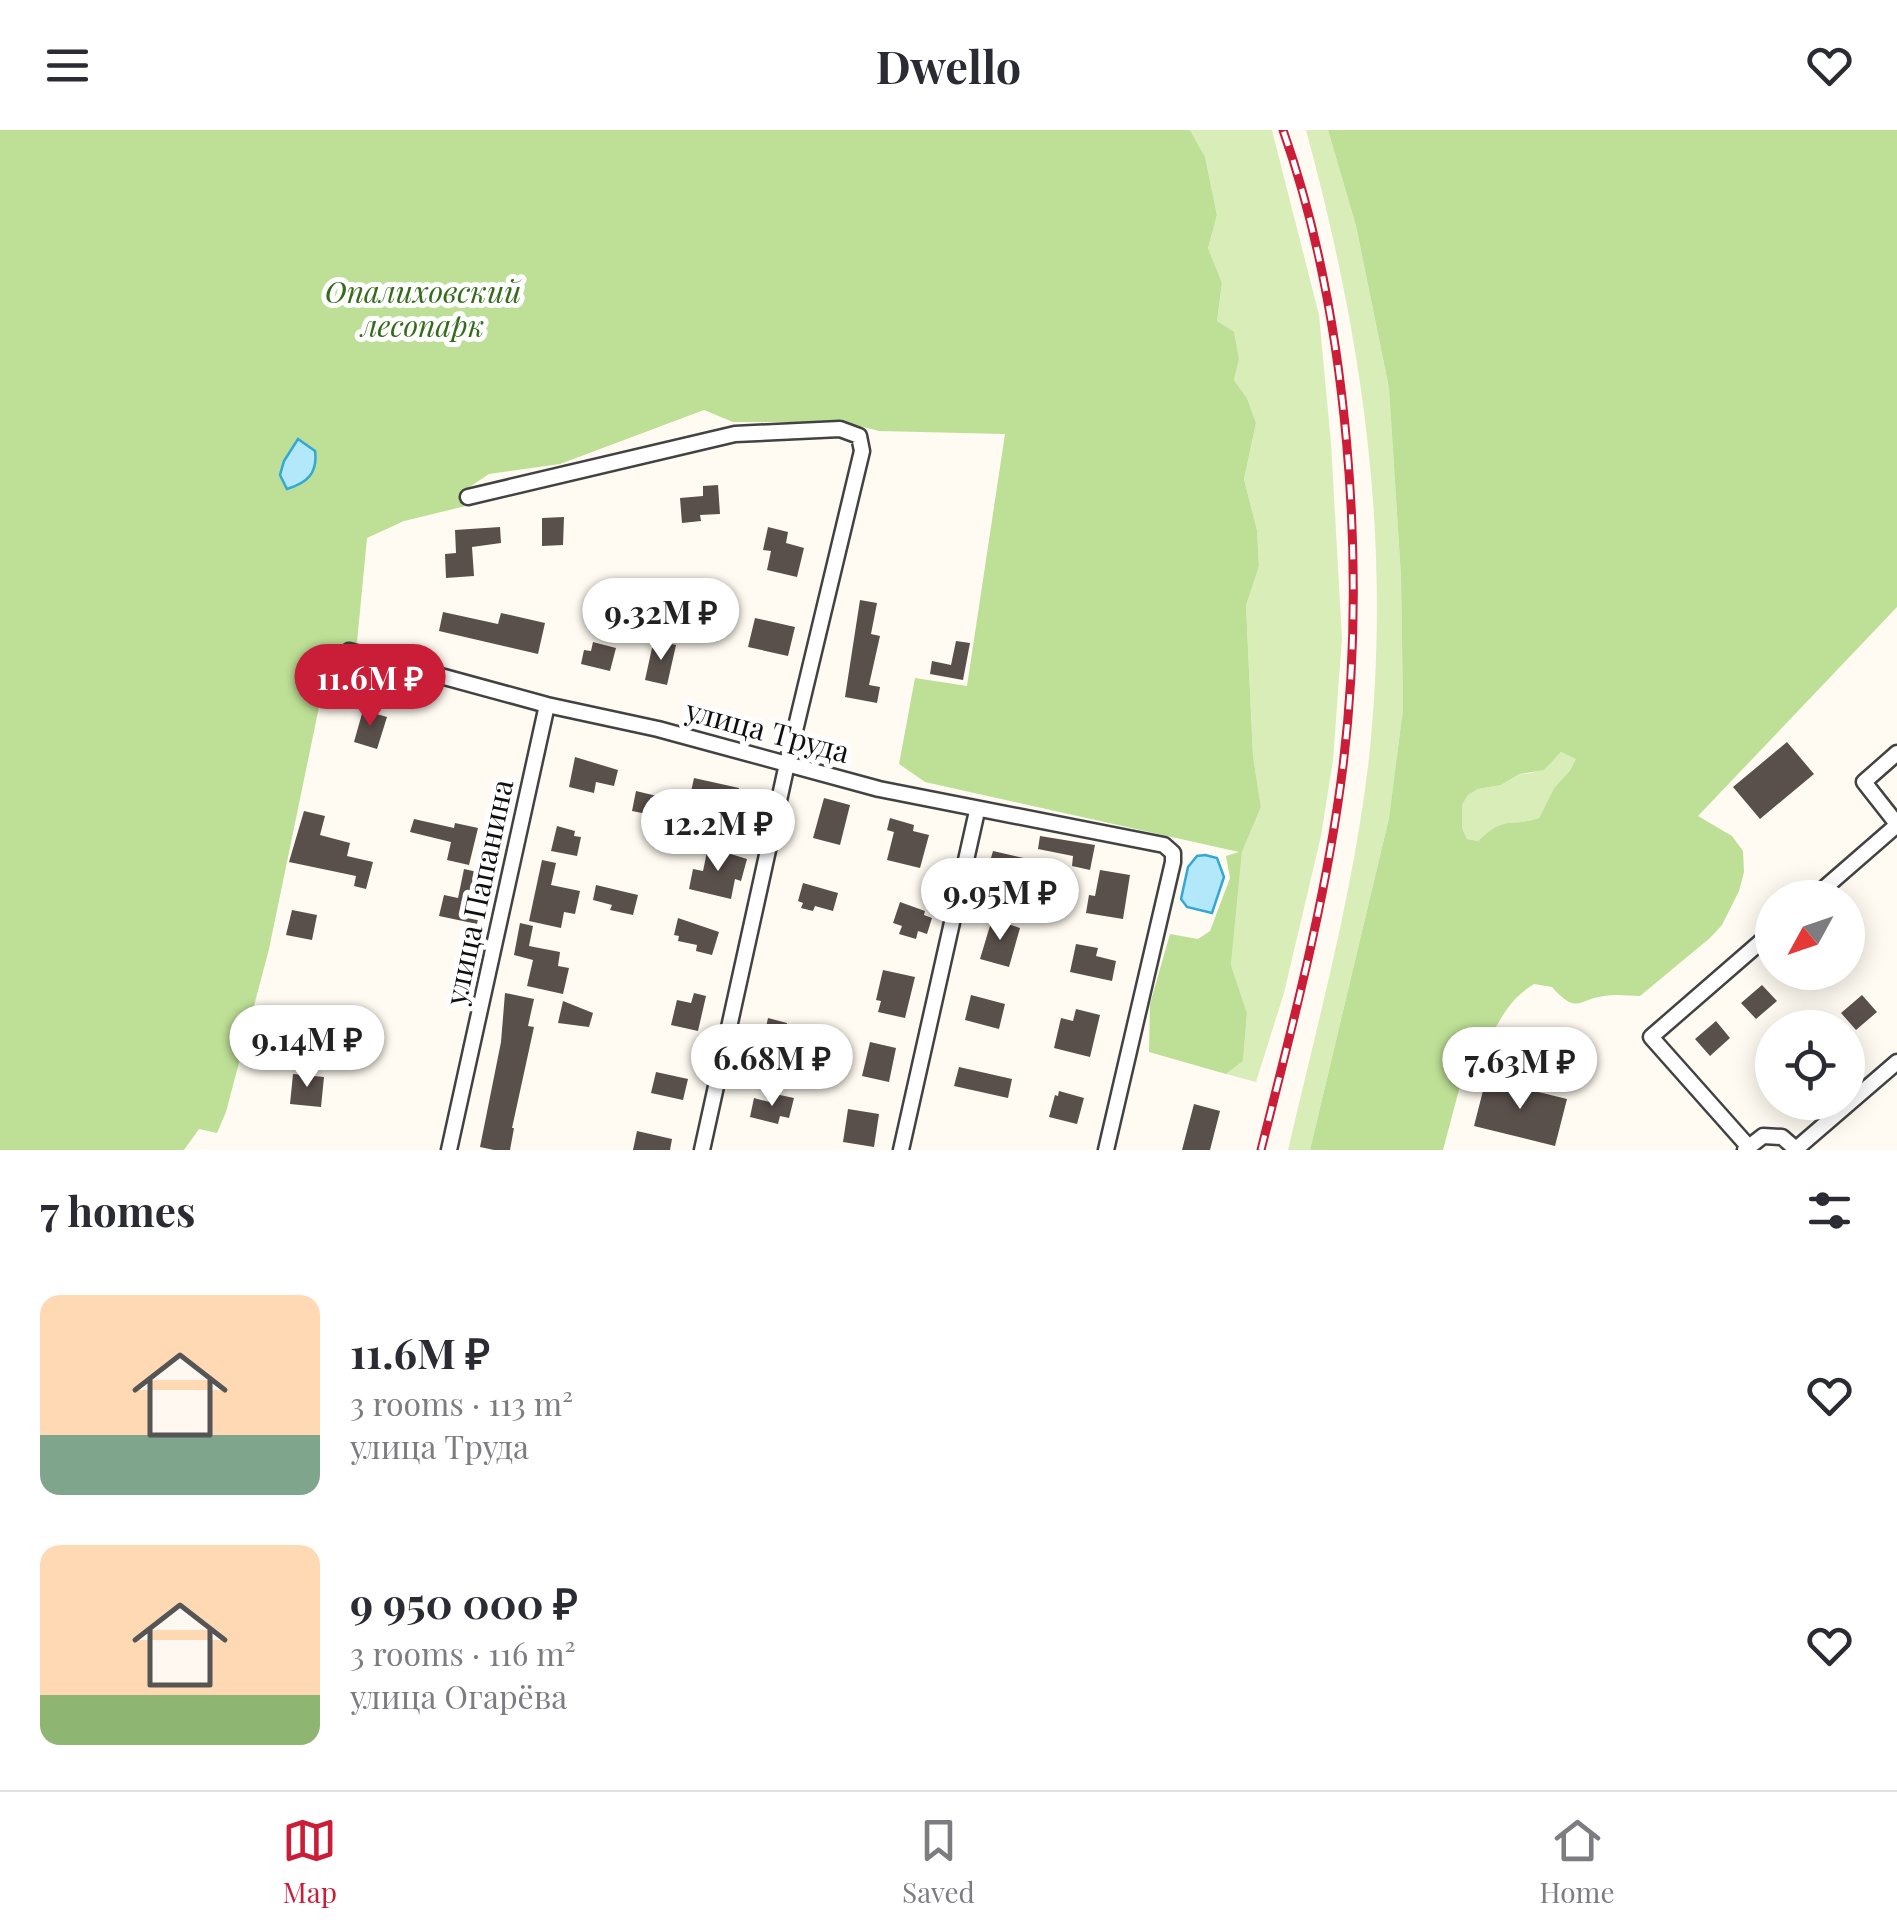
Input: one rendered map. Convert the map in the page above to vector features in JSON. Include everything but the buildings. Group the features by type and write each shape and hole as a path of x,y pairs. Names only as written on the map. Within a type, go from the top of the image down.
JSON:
{"street":[{"path":"468,497 735,434 840,429 859,436 862,451 787,764 702,1150"},
{"name":"улица Труда","path":"349,652 977,811 1164,845 1173,853 1106,1150"},
{"name":"улица Папанина","path":"449,1150 548,705"},
{"path":"1833,880 1897,824 1864,782 1897,753"},
{"path":"901,1150 977,811"},
{"path":"1755,947 1652,1037 1746,1148 1763,1136 1782,1137 1796,1149 1897,1062"}],"green space":[{"name":"Опалиховский лесопарк","path":"0,130 1190,130 1205,157 1217,215 1208,248 1222,283 1217,321 1234,332 1239,360 1234,380 1247,398 1256,423 1244,479 1257,530 1259,566 1246,606 1253,756 1261,807 1242,852 1231,965 1247,1013 1243,1061 1226,1074 1149,1052 1150,1004 1170,934 1198,939 1210,931 1230,878 1226,856 1239,852 925,782 899,764 915,678 967,686 1005,434 879,431 844,422 733,422 704,410 560,464 489,474 465,490 466,506 404,521 367,538 357,642 326,673 269,949 217,1133 199,1129 184,1150 0,1150"},
{"path":"1190,130 1272,130 1319,315 1331,443 1342,638 1333,760 1321,836 1284,993 1256,1082 1226,1074 1243,1061 1247,1013 1231,965 1242,852 1261,807 1253,756 1246,606 1259,566 1257,530 1244,479 1256,423 1247,398 1234,380 1239,360 1217,321 1222,283 1208,248 1217,215 1205,157"},
{"path":"1306,130 1328,130 1356,226 1389,388 1401,577 1403,709 1389,818 1310,1150 1288,1150 1354,857 1369,758 1377,597 1368,441 1357,364"},
{"path":"1328,130 1897,130 1897,607 1698,816 1732,836 1743,851 1744,872 1739,891 1722,925 1640,996 1609,995 1577,1004 1567,1001 1552,987 1534,984 1525,990 1507,1009 1487,1041 1472,1041 1443,1150 1310,1150 1389,818 1403,709 1401,577 1389,388 1356,226","holes":["1561,752 1576,759 1554,788 1539,818 1501,824 1478,841 1467,839 1462,828 1462,805 1468,795 1501,785 1520,774 1544,770"]},
{"path":"1561,752 1577,759 1554,788 1539,818 1501,824 1478,841 1467,839 1462,828 1462,805 1468,795 1533,773"}],"water":[{"path":"298,439 315,451 315,465 305,480 287,489 280,475"},
{"path":"1197,856 1217,858 1224,877 1212,913 1187,907 1181,899 1188,867"}],"railway":[{"path":"1261,1150 1328,863 1343,766 1353,610 1347,444 1337,361 1306,203 1283,130"}]}
